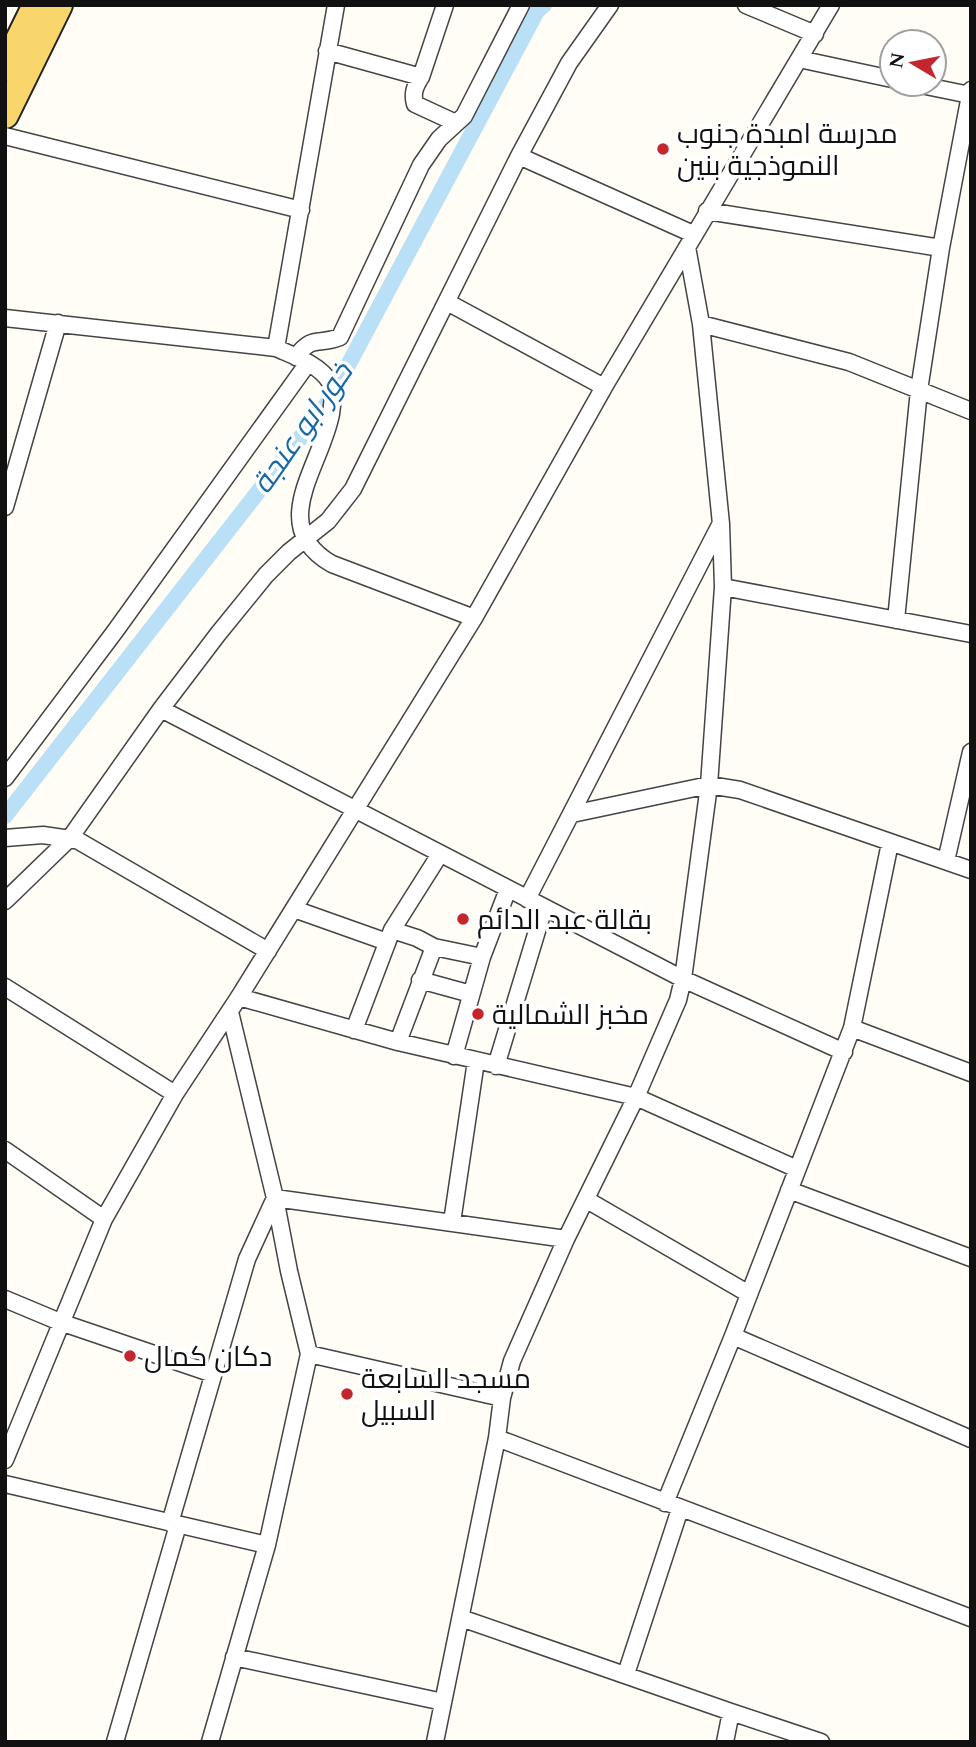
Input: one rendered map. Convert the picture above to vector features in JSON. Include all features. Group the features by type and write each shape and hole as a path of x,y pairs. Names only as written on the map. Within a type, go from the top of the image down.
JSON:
{"main road":[{"path":"5,68 36,5"},
{"path":"5,115 59,5"}],"street":[{"path":"276,348 336,5"},
{"path":"445,5 415,88 415,104 456,123"},
{"path":"5,778 117,630 302,360 305,345 340,337 421,165 439,139 464,116 521,5"},
{"path":"5,901 70,838 218,634 266,575 328,521 362,475 519,156 569,63 610,5"},
{"path":"746,5 815,34"},
{"path":"7,1450 104,1219 175,1094 230,1012 474,618 604,387 831,5"},
{"path":"327,51 421,77"},
{"path":"799,59 878,76"},
{"path":"895,620 919,390 941,248 966,154 970,93 948,89"},
{"path":"5,136 301,210"},
{"path":"519,156 690,241"},
{"path":"707,211 941,248"},
{"path":"435,1742 497,1438 502,1398 512,1361 566,1239 636,1097 678,1000 683,979 709,785 723,587 721,524 690,241"},
{"path":"447,302 604,387"},
{"path":"5,318 276,348 302,360 328,379 332,387 333,402 328,432 299,508 300,529 305,541 320,557 332,564 474,618"},
{"path":"5,507 58,323"},
{"path":"701,324 869,369 971,411"},
{"path":"527,899 721,524"},
{"path":"723,587 971,634"},
{"path":"161,709 683,979 844,1052"},
{"path":"946,861 971,752"},
{"path":"572,814 709,785 740,790 971,870"},
{"path":"5,838 43,835 70,838 83,843 268,951"},
{"path":"626,1674 672,1506 733,1336 852,1028 890,843"},
{"path":"354,1030 389,936 440,854"},
{"path":"454,1056 482,957 508,889"},
{"path":"496,1066 544,908"},
{"path":"294,909 389,936 417,938 434,947 482,957"},
{"path":"398,1042 434,947"},
{"path":"421,980 471,994"},
{"path":"6,989 175,1094"},
{"path":"239,997 398,1042 636,1097 797,1169"},
{"path":"210,1742 267,1545 309,1354 230,1012"},
{"path":"852,1028 971,1073"},
{"path":"452,1222 475,1061"},
{"path":"5,1150 104,1219"},
{"path":"789,1190 971,1258"},
{"path":"275,1198 566,1239"},
{"path":"115,1742 213,1374 247,1259 275,1198"},
{"path":"587,1200 749,1294"},
{"path":"5,1299 60,1322 213,1374"},
{"path":"733,1336 971,1439"},
{"path":"309,1354 502,1398"},
{"path":"497,1438 971,1618"},
{"path":"5,1484 267,1545"},
{"path":"461,1618 821,1742"},
{"path":"234,1657 443,1702"},
{"path":"725,1742 731,1712"}],"waterway":[{"name":"خور ابو عنجة","path":"5,816 329,401 537,11 544,5"}],"place":[{"name":"مدرسة امبدة جنوب النموذجية بنين","path":"663,149"},
{"name":"بقالة عبد الدائم","path":"463,919"},
{"name":"مخبز الشمالية","path":"478,1014"},
{"name":"دكان كمال","path":"130,1356"},
{"name":"مسجد السابعة السبيل","path":"347,1394"}]}
